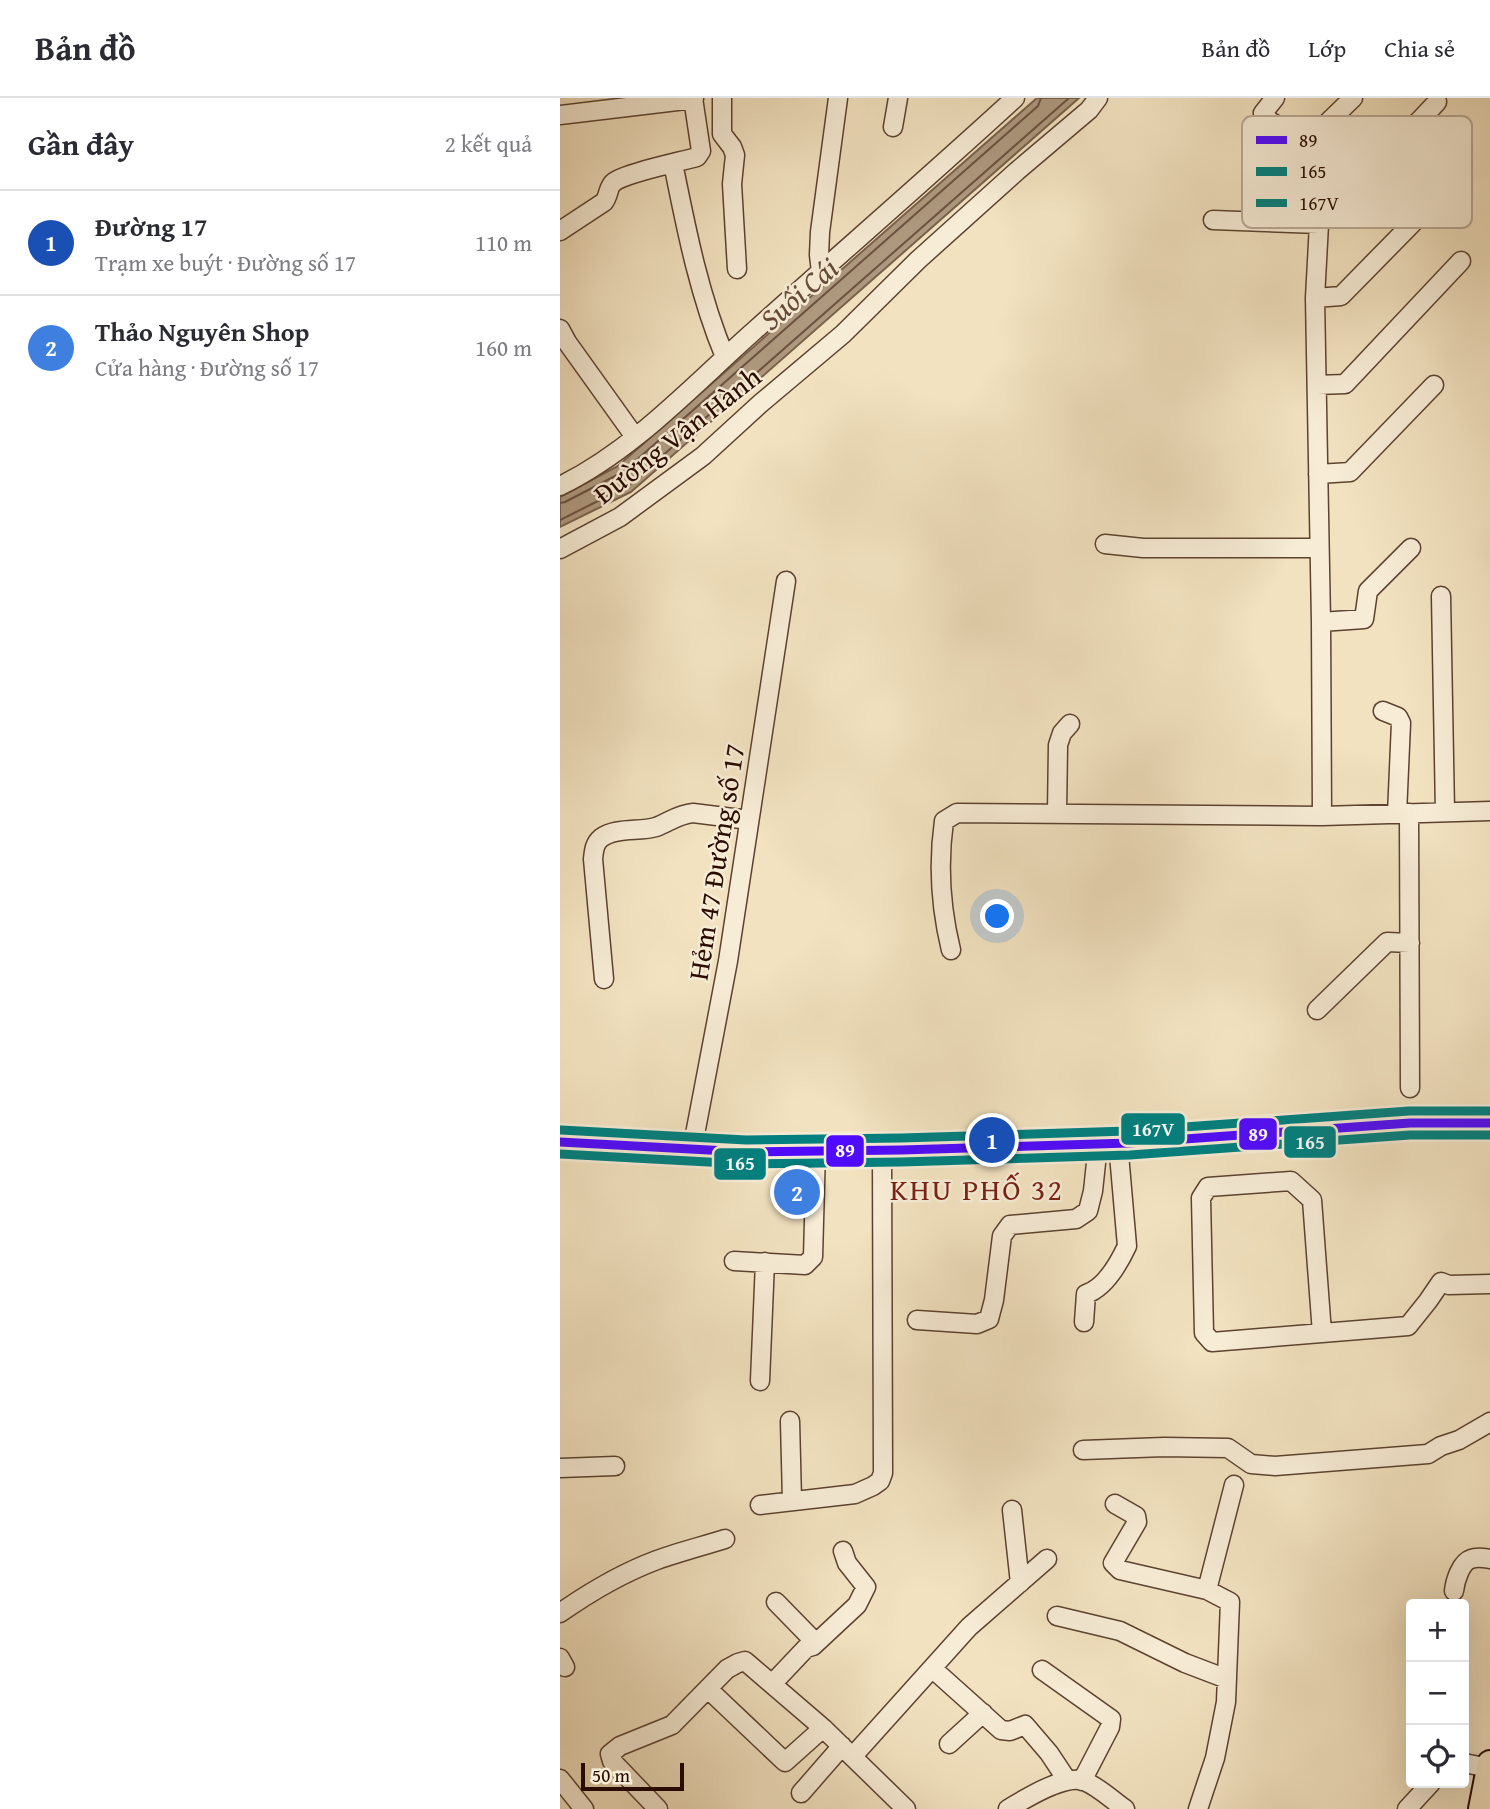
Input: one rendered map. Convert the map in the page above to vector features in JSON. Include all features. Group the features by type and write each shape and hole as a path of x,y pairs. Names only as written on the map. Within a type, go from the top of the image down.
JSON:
{"highway":[{"path":"1481,1809 1490,1765"}],"street":[{"path":"560,115 693,98 701,152 697,157 614,181 604,202 560,231"},
{"path":"722,98 722,134 735,155 732,184 737,269"},
{"path":"821,272 820,232 838,98"},
{"path":"893,127 898,98"},
{"name":"Đường Vận Hành","path":"560,486 579,477 635,436 1015,98"},
{"name":"Đường Vận Hành","path":"560,549 620,517 703,456 843,334 918,260 1090,110 1098,98"},
{"path":"1265,116 1263,113 1275,98"},
{"path":"1334,116 1353,98"},
{"path":"1424,116 1437,102"},
{"path":"673,163 688,237 725,357"},
{"path":"1213,220 1242,221"},
{"path":"1319,228 1315,299 1322,816"},
{"path":"1315,299 1341,296 1408,228"},
{"path":"1317,385 1345,384 1461,261"},
{"path":"562,339 635,436"},
{"path":"1318,474 1350,472 1434,385"},
{"path":"1105,544 1126,548 1320,548"},
{"path":"1321,622 1364,619 1368,591 1411,548"},
{"name":"Hẻm 47 Đường số 17","path":"692,1150 728,961 786,581"},
{"path":"1441,596 1446,812"},
{"path":"1383,711 1398,716 1401,723 1410,943 1410,1088"},
{"path":"1057,813 1058,745 1062,733 1070,724"},
{"path":"951,950 945,927 940,846 944,821 957,813 1322,816 1490,811"},
{"path":"604,979 593,859 595,846 601,838 655,827 685,813 749,820"},
{"path":"1317,1010 1387,942 1410,943"},
{"path":"561,1145 747,1152 882,1150 1118,1143 1410,1123 1490,1124"},
{"path":"1084,1322 1086,1294 1095,1292 1120,1261 1127,1246 1118,1143"},
{"path":"917,1320 977,1324 989,1319 1002,1236 1010,1225 1076,1219 1088,1211 1098,1144"},
{"path":"734,1261 805,1265 813,1256 816,1150"},
{"path":"760,1505 863,1492 880,1481 883,1473 882,1150"},
{"path":"1322,1333 1312,1200 1291,1181 1208,1187 1201,1198 1204,1333 1212,1342 1409,1326 1441,1282 1449,1285 1490,1284"},
{"path":"760,1381 765,1262"},
{"path":"790,1421 792,1501"},
{"path":"1083,1450 1228,1448 1251,1464 1275,1466 1428,1454 1490,1422"},
{"path":"560,1468 615,1466"},
{"path":"1207,1590 1234,1485"},
{"path":"1115,1504 1136,1516 1137,1522 1113,1563 1120,1570 1207,1590 1230,1602 1226,1702 1214,1758 1198,1809"},
{"path":"1012,1510 1020,1583"},
{"path":"560,1613 592,1591 631,1571 725,1539"},
{"path":"773,1683 806,1648 816,1643 857,1605 866,1587 847,1563 843,1551"},
{"path":"1454,1591 1465,1563 1472,1558 1490,1559"},
{"path":"801,1793 933,1669 969,1627 1047,1559"},
{"path":"776,1602 816,1643"},
{"path":"1057,1616 1120,1631 1227,1679"},
{"path":"658,1809 612,1761 610,1754 620,1746 672,1725 727,1669 745,1661 823,1728 906,1809"},
{"path":"933,1669 1001,1730 1010,1731 1025,1726 1074,1781"},
{"path":"1042,1670 1111,1719 1110,1727 1074,1781"},
{"path":"708,1689 785,1762 823,1728"},
{"path":"949,1744 983,1713"},
{"path":"1469,1763 1490,1765"},
{"path":"560,1779 584,1809"},
{"path":"1008,1809 1056,1784 1074,1781 1093,1786 1125,1809"},
{"path":"1406,1809 1426,1788"}],"water":[{"path":"1037,98 1079,98 631,492 560,527 560,497 618,466"}],"transit line":[{"name":"167V","path":"561,1130 746,1140 901,1138 1128,1131 1409,1111 1490,1111"},
{"name":"89","path":"560,1142 746,1152 901,1150 1129,1143 1410,1123 1490,1123"},
{"name":"165","path":"560,1154 745,1164 901,1162 1130,1155 1410,1135 1490,1135"}],"place":[{"name":"Đường 17","path":"992,1140"},
{"name":"Thảo Nguyên Shop","path":"797,1192"}],"district":[{"name":"KHU PHỐ 32","path":"977,1190"}],"water label":[{"name":"Suối Cái","path":"799,294"}]}
